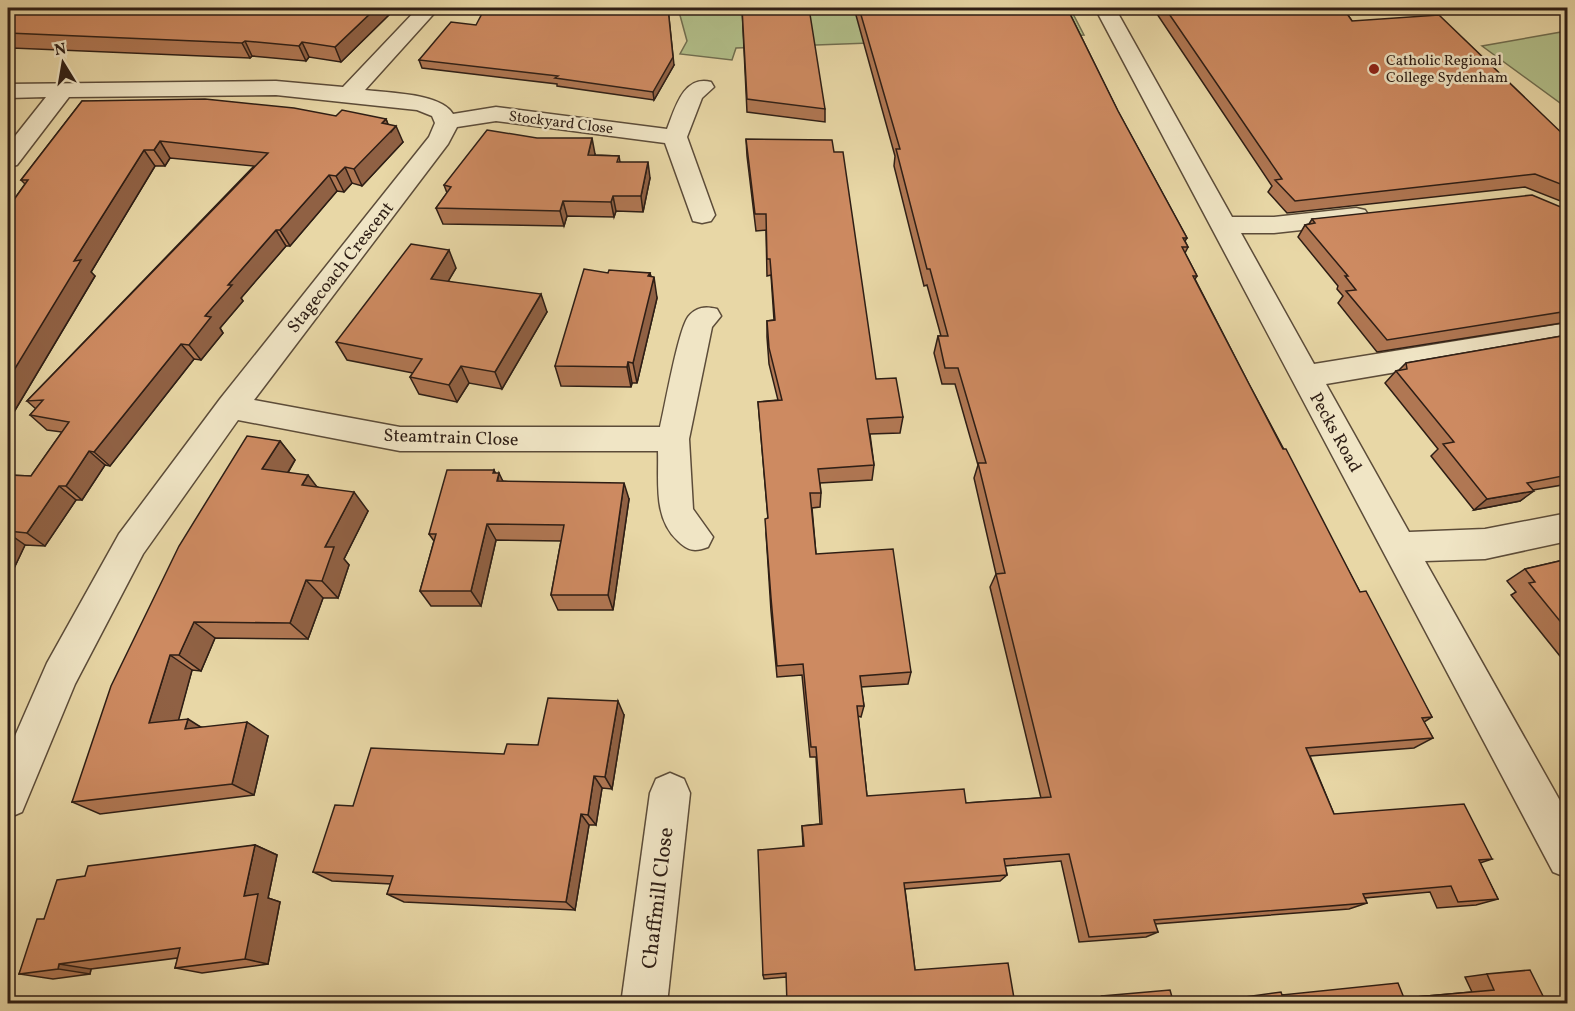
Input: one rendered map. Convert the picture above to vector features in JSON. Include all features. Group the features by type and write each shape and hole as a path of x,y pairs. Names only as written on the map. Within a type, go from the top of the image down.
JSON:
{"street":[{"path":"349,94 429,8"},
{"name":"Pecks Road","path":"1105,8 1399,547 1557,815 1568,857"},
{"path":"702,214 675,137 692,95 703,87"},
{"path":"8,91 276,88 349,94 422,104 441,112 447,123"},
{"path":"8,160 63,90"},
{"name":"Stockyard Close","path":"447,123 471,116 496,114 675,137"},
{"name":"Stagecoach Crescent","path":"8,798 55,685 90,616 131,544 231,407 440,139 447,123"},
{"path":"1223,225 1274,225 1377,214"},
{"path":"696,537 680,522 676,508 673,439 699,323 707,316"},
{"path":"1306,376 1568,333"},
{"name":"Steamtrain Close","path":"231,407 400,439 673,439"},
{"path":"1399,547 1485,544 1568,527"},
{"name":"Chaffmill Close","path":"644,1004 670,793"}],"green space":[{"path":"678,8 712,8 713,14 903,8 1070,8 1084,35 736,48 732,60 680,54 687,41"},
{"path":"1567,31 1567,108 1482,46"}],"building":[{"path":"8,8 376,8 335,47 302,42 299,46 245,41 242,43 8,33"},
{"path":"485,8 668,8 673,57 653,92 555,78 558,76 419,60 451,22 476,25"},
{"path":"742,8 809,8 825,109 747,99"},
{"path":"859,8 1067,8 1118,111 1187,238 1183,238 1188,247 1182,247 1197,276 1193,276 1360,592 1366,591 1432,717 1422,718 1433,738 1306,748 1334,814 1464,804 1492,859 1479,860 1498,899 1458,902 1451,886 1363,894 1367,903 1154,920 1158,932 1089,937 1069,854 1004,859 1007,875 904,883 915,970 1008,963 1015,1004 787,1004 786,973 763,975 758,850 804,846 802,826 822,824 816,747 811,747 803,664 777,666 758,402 782,400 769,348 767,321 775,320 770,259 767,259 766,214 755,214 746,139 832,140 834,152 843,152 876,379 896,378 903,417 867,419 874,465 818,469 821,493 810,493 816,554 893,549 911,672 860,676 864,706 857,706 867,796 964,789 966,803 1051,797 996,574 1005,573 978,463 986,463 958,368 945,368 938,336 948,336 930,269 927,269 896,149 900,149"},
{"name":"Catholic Regional College Sydenham","path":"1165,8 1343,8 1352,21 1439,15 1568,139 1568,187 1535,174 1295,201 1275,180 1282,179"},
{"path":"205,99 294,108 336,116 342,110 386,119 382,123 396,126 354,169 345,167 336,176 329,175 280,230 276,230 228,285 232,285 205,316 211,317 189,345 181,344 94,452 89,451 66,486 59,486 27,533 8,531 8,475 31,476 69,422 30,415 43,400 27,401 268,153 160,141 154,150 144,150 74,261 81,260 8,380 8,208 28,180 21,180 82,101"},
{"path":"487,130 537,138 592,138 588,155 619,156 617,162 648,162 641,196 613,196 611,202 563,201 560,211 436,208 451,187 444,185"},
{"path":"1532,195 1568,210 1568,311 1387,340 1346,291 1356,290 1345,276 1348,276 1305,225 1315,223 1312,219"},
{"path":"411,244 449,250 431,279 541,294 495,372 461,366 449,385 410,377 422,359 336,342"},
{"path":"584,269 608,273 609,270 650,273 648,276 654,277 633,363 628,362 627,367 555,366"},
{"path":"1568,335 1568,475 1527,483 1534,491 1487,499 1443,444 1454,442 1396,371 1407,369 1406,363"},
{"path":"247,436 280,441 262,469 308,475 302,485 354,492 325,547 334,547 322,581 306,580 290,623 194,622 179,655 170,655 149,723 188,719 185,729 247,722 232,784 72,802 111,686 179,546"},
{"path":"447,470 494,470 493,473 499,473 497,481 624,483 608,595 551,595 564,525 487,524 471,591 420,591 436,534 429,534"},
{"path":"1568,559 1568,631 1529,583 1535,582 1525,569"},
{"path":"548,698 618,701 605,777 594,776 588,815 581,814 566,902 387,894 393,876 313,872 335,805 353,806 371,748 504,754 507,744 538,745"},
{"path":"255,845 244,896 258,894 245,959 175,968 180,948 59,964 58,969 19,974 37,919 44,919 57,880 85,876 88,866"},
{"path":"1530,970 1547,1004 1194,1004 1281,992 1282,995 1398,983 1404,998 1494,990 1487,974"},
{"path":"1170,990 1174,1004 1104,1004 1102,996"}],"place":[{"name":"Catholic Regional College Sydenham","path":"1374,69"}]}
